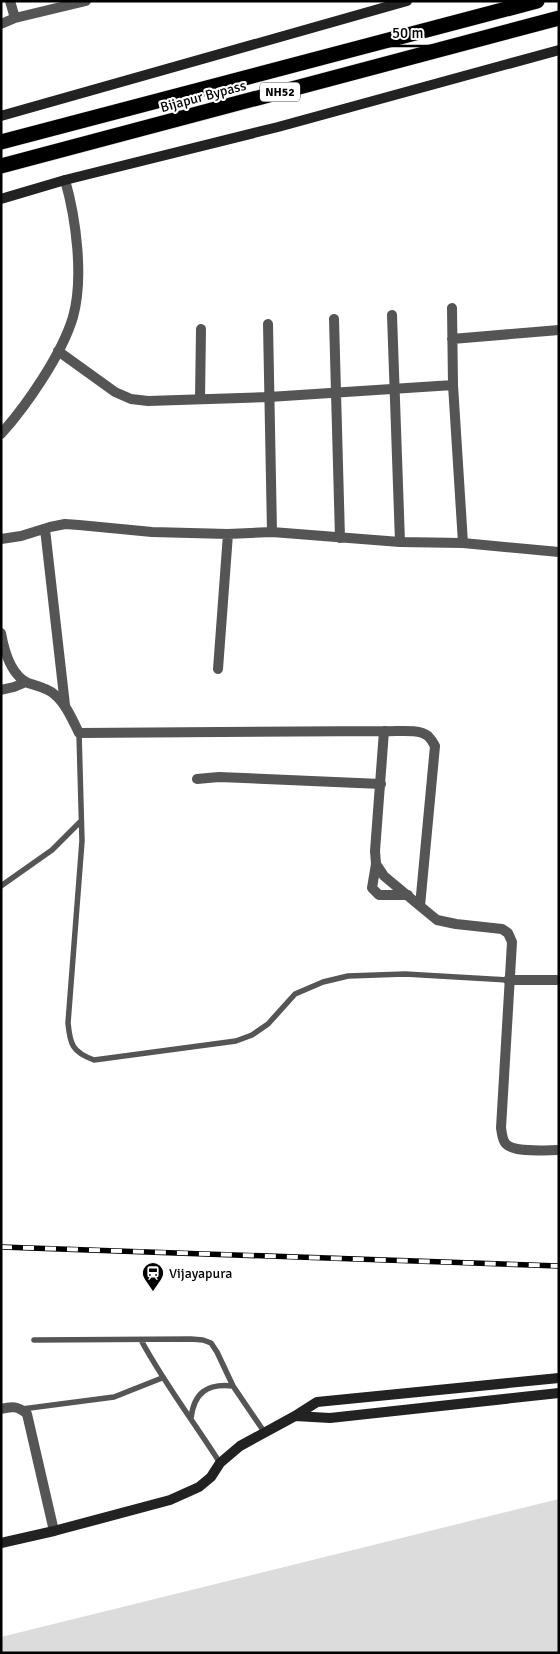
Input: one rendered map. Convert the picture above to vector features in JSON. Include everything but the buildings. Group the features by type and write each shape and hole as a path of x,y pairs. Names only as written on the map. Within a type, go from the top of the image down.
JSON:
{"highway":[{"name":"Bijapur Bypass","path":"1,142 537,1"},
{"name":"Bijapur Bypass","path":"1,166 559,18"}],"street":[{"path":"10,1 15,18"},
{"path":"1,24 15,18 70,3 86,1"},
{"path":"1,116 407,1"},
{"path":"1,199 65,180 278,127 559,50"},
{"path":"1,434 21,412 58,351 73,316 78,283 77,242 72,204 65,180"},
{"path":"452,308 453,385 463,543"},
{"path":"392,315 400,542"},
{"path":"334,319 340,538"},
{"path":"268,324 272,532"},
{"path":"200,329 200,399"},
{"path":"452,340 559,330"},
{"path":"58,351 115,392 131,400 336,394 453,385"},
{"path":"1,539 66,524 79,524 152,532 228,534 272,532 400,542 463,543 559,552"},
{"path":"45,529 66,706 79,733 384,731 424,734 430,737 435,746 420,906"},
{"path":"218,669 228,534"},
{"path":"1,633 5,654 13,668 26,682 51,692 66,706"},
{"path":"1,690 26,682"},
{"path":"384,731 375,851 376,864 372,888 379,895 408,896 422,887"},
{"path":"197,779 219,777 381,784"},
{"path":"376,864 384,876 437,920 456,924 502,928 508,933 512,942 508,980 502,1137 506,1144 518,1150 559,1150"},
{"path":"508,980 559,980"},
{"path":"1,1543 54,1532 170,1500 199,1487 240,1446 317,1402 559,1378"},
{"path":"295,1416 330,1418 559,1393"},
{"path":"1,1409 15,1407 21,1409 26,1414 54,1532"}],"lane":[{"path":"79,733 82,841 68,1023 70,1041 79,1054 94,1060 236,1041 252,1035 268,1024 295,994 323,982 348,976 405,974 508,980"},
{"path":"1,886 52,850 81,821"},
{"path":"34,1340 203,1340 211,1344 217,1352 233,1386 265,1433"},
{"path":"141,1340 162,1378 191,1418 220,1464"},
{"path":"21,1409 114,1397 162,1378"},
{"path":"191,1418 192,1406 197,1396 213,1386 221,1384 233,1386"}],"shaded area":[{"path":"559,1499 559,1653 1,1653 1,1637"}],"railway":[{"path":"1,1247 559,1266"}],"place":[{"name":"Vijayapura","path":"153,1292"}]}
